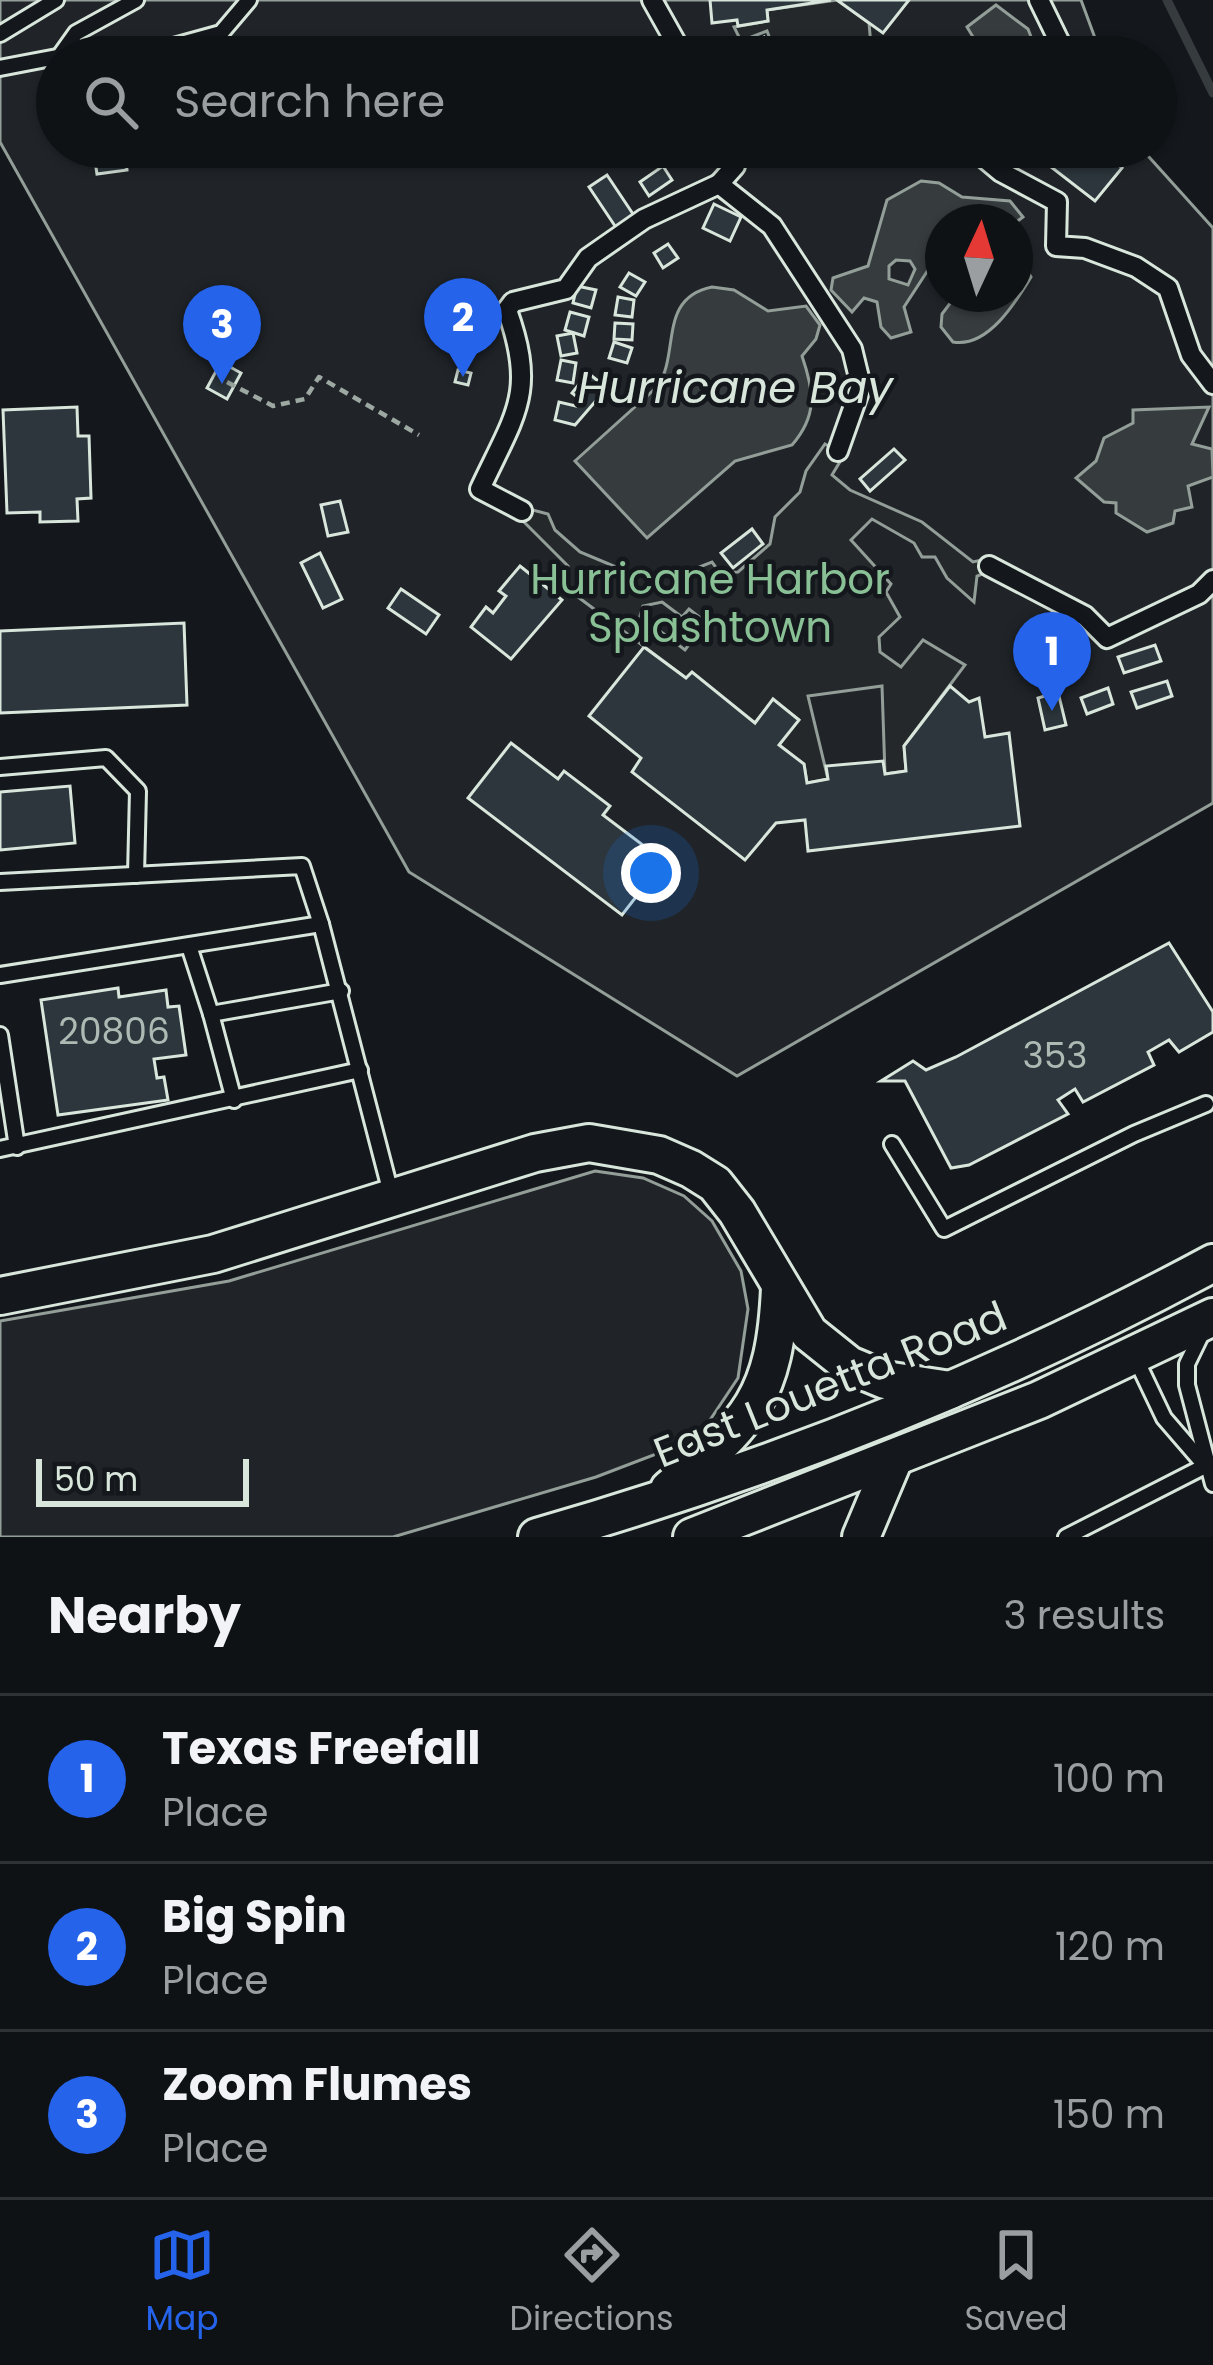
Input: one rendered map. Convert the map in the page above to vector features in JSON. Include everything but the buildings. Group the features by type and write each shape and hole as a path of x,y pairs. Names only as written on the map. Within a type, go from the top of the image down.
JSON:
{"main road":[{"path":"5,1293 213,1254 535,1153 589,1144 628,1148 659,1155 715,1184 809,1333 849,1365 885,1380 950,1390"},
{"name":"East Louetta Road","path":"537,1537 654,1502 950,1390 1213,1263"},
{"path":"654,1502 734,1436 761,1396 777,1339 780,1288"},
{"path":"1134,1355 1162,1289"},
{"path":"692,1537 893,1461 1211,1319"},
{"path":"861,1537 893,1461"}],"street":[{"path":"652,0 672,36"},
{"path":"1039,0 1057,36"},
{"path":"522,512 480,490 513,419 524,356 507,310 513,302 566,289 588,258 644,219 719,184 728,168"},
{"path":"996,168 1057,202 1056,246 1085,248 1136,267 1168,288 1191,355 1213,384"},
{"path":"719,184 772,226 836,323 861,372 858,406 838,451"},
{"path":"989,566 1085,616 1107,638 1199,594 1213,580"}],"lane":[{"path":"0,34 56,0"},
{"path":"74,36 136,0"},
{"path":"210,36 221,33 249,0"},
{"path":"0,68 36,61"},
{"path":"0,767 106,758 138,791 136,875"},
{"path":"0,882 302,866 341,991 392,1198"},
{"path":"0,975 321,924"},
{"path":"190,946 234,1100"},
{"path":"211,1014 341,991"},
{"path":"0,1035 17,1147"},
{"path":"0,1149 360,1070"},
{"path":"892,1144 944,1229 1210,1108"},
{"path":"1211,1319 1187,1364 1186,1384 1213,1484"},
{"path":"1134,1355 1164,1418 1209,1464"},
{"path":"1066,1537 1209,1464"}],"path":[{"path":"227,382 273,406 305,399 319,377 419,435"}],"green space":[{"name":"Hurricane Harbor Splashtown","path":"0,0 1081,0 1094,36 36,36 36,168 1159,168 1213,228 1213,803 737,1076 409,872 0,142"},
{"path":"595,1171 643,1178 684,1196 712,1221 741,1271 748,1309 738,1378 708,1423 680,1445 596,1477 393,1537 0,1537 0,1321 229,1281"}],"shaded area":[{"path":"837,0 869,23 870,36 769,36 767,31 738,36 734,27 768,21 767,10"},
{"path":"825,444 844,455 832,475 850,490 922,522 973,562 991,558 988,572 977,576 974,602 947,578 935,557 922,557 914,543 872,519 851,540 891,584 886,592 900,617 879,637 880,652 901,667 923,640 965,665 904,746 906,771 885,774 882,686 808,696 828,779 807,783 804,764 779,745 798,719 773,700 755,723 686,678 566,588 568,566 518,516 525,508 548,514 555,530 580,552 635,575 684,573 712,562 720,573 738,572 770,544 775,517 800,492 806,471","holes":["662,602 682,617 689,609 706,622 685,650 640,616 643,606"]}],"water":[{"path":"996,5 1031,36 972,36 967,27"},
{"path":"921,181 939,183 962,197 1012,204 925,204 925,275 904,307 911,332 891,338 881,327 877,302 864,298 852,312 831,290 833,278 868,266 887,200","holes":["896,260 910,261 915,269 908,285 889,279 889,266"]},
{"name":"Hurricane Bay","path":"712,287 734,290 768,311 806,306 820,325 802,356 811,392 810,413 792,445 735,461 647,538 575,461 658,386 677,314 695,293"},
{"path":"1007,312 989,331 966,342 953,342 941,327 942,314"},
{"path":"1209,407 1192,444 1212,449 1213,477 1188,486 1192,507 1175,511 1173,523 1147,532 1116,513 1116,503 1104,502 1076,478 1096,461 1104,438 1133,423 1133,410"}],"waterway":[{"path":"1167,0 1213,93"}],"place":[{"name":"Big Spin","path":"463,377"},
{"name":"Zoom Flumes","path":"222,384"},
{"name":"Texas Freefall","path":"1052,711"}]}
